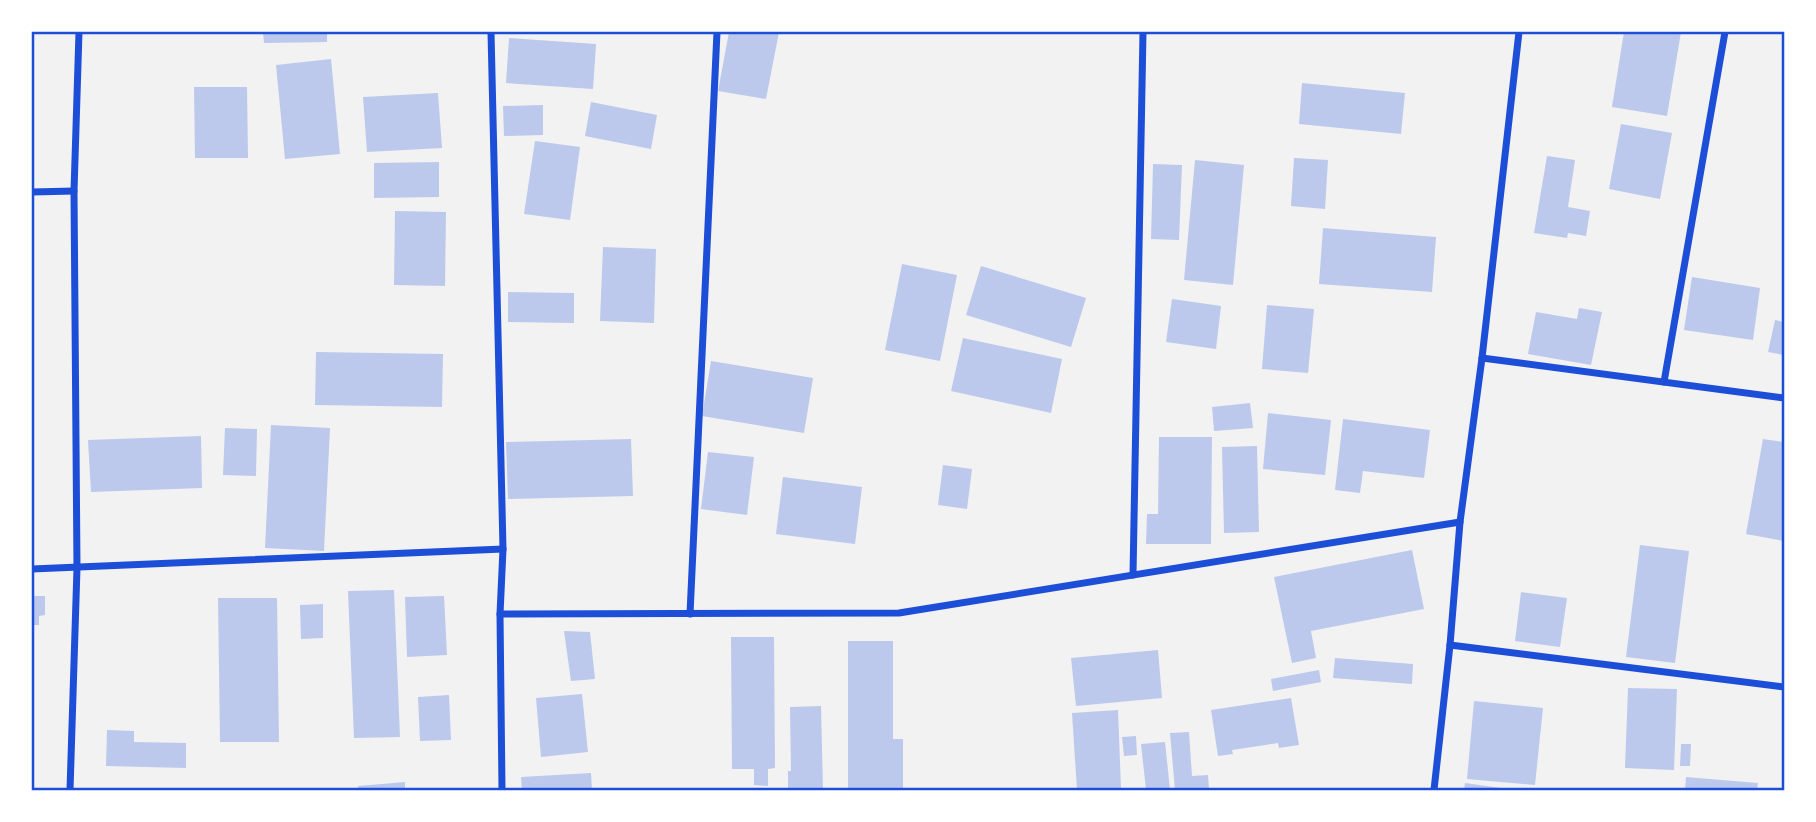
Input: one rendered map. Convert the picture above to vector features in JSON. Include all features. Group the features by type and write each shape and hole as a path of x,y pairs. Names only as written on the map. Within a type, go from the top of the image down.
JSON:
{"street":[{"path":"70,790 77,568 74,191 79,32"},
{"path":"491,32 503,549 500,614 502,790"},
{"path":"690,614 717,32"},
{"path":"1133,575 1143,32"},
{"path":"1434,790 1460,522 1482,358 1519,32"},
{"path":"1664,382 1725,32"},
{"path":"32,191 74,191"},
{"path":"1482,358 1784,398"},
{"path":"500,614 899,613 1460,522"},
{"path":"32,569 503,549"},
{"path":"1450,645 1784,687"}],"building":[{"path":"263,32 327,32 327,42 264,43"},
{"path":"729,32 779,32 766,99 718,91"},
{"path":"1624,32 1681,32 1667,116 1612,107"},
{"path":"509,38 596,44 593,89 506,83"},
{"path":"331,59 340,154 285,159 276,65"},
{"path":"1302,83 1405,93 1401,134 1299,124"},
{"path":"194,87 247,87 248,158 195,158"},
{"path":"438,93 442,148 367,152 363,97"},
{"path":"591,102 657,115 651,149 585,136"},
{"path":"543,105 543,135 504,136 503,106"},
{"path":"1621,124 1672,133 1660,199 1609,189"},
{"path":"535,141 580,147 570,220 524,214"},
{"path":"1547,156 1575,160 1568,207 1590,211 1586,236 1568,233 1567,238 1534,233"},
{"path":"1294,158 1328,160 1325,209 1291,206"},
{"path":"1195,160 1244,165 1233,285 1184,280"},
{"path":"439,162 439,197 374,198 374,163"},
{"path":"1153,164 1182,165 1179,240 1151,239"},
{"path":"395,211 446,212 445,286 394,285"},
{"path":"1323,228 1436,237 1432,292 1319,284"},
{"path":"603,247 656,249 654,323 600,321"},
{"path":"902,264 957,275 940,361 885,350"},
{"path":"981,266 1086,298 1071,347 966,315"},
{"path":"1692,277 1760,288 1753,340 1684,330"},
{"path":"508,292 574,293 574,323 508,322"},
{"path":"1172,299 1221,306 1216,349 1166,342"},
{"path":"1267,305 1314,309 1308,373 1262,369"},
{"path":"1579,308 1602,312 1591,365 1528,354 1536,312 1577,319"},
{"path":"1775,320 1784,322 1784,355 1768,352"},
{"path":"963,338 1062,359 1051,413 951,391"},
{"path":"316,352 443,354 442,407 315,405"},
{"path":"711,361 813,378 804,433 702,416"},
{"path":"1250,403 1253,428 1214,431 1212,407"},
{"path":"1268,413 1331,420 1325,475 1263,469"},
{"path":"1343,419 1430,430 1424,478 1363,471 1360,493 1335,490"},
{"path":"271,425 330,428 324,551 265,548"},
{"path":"225,428 257,429 256,476 223,475"},
{"path":"201,436 202,488 91,492 88,440"},
{"path":"1159,437 1212,437 1211,544 1146,544 1147,514 1158,514"},
{"path":"631,439 633,496 508,499 506,442"},
{"path":"1763,439 1784,442 1784,541 1746,534"},
{"path":"1257,446 1259,532 1224,533 1222,447"},
{"path":"708,452 754,457 747,515 701,509"},
{"path":"943,465 972,469 967,509 938,505"},
{"path":"783,477 862,487 855,544 776,534"},
{"path":"1640,545 1689,551 1675,663 1626,657"},
{"path":"1412,550 1424,609 1311,631 1316,658 1292,663 1274,577"},
{"path":"394,590 400,737 354,738 348,591"},
{"path":"1521,592 1567,598 1560,647 1515,641"},
{"path":"32,596 45,596 45,615 39,616 39,625 32,625"},
{"path":"444,596 447,655 407,657 405,597"},
{"path":"218,598 277,598 279,742 220,742"},
{"path":"323,604 323,638 301,639 300,605"},
{"path":"564,631 590,632 595,679 571,681"},
{"path":"731,637 774,637 775,768 768,769 768,786 754,785 754,769 732,769"},
{"path":"848,641 893,641 893,739 903,739 903,790 848,790"},
{"path":"1158,650 1162,698 1076,706 1071,658"},
{"path":"1335,658 1413,664 1412,684 1333,678"},
{"path":"1319,670 1321,682 1273,691 1271,679"},
{"path":"1628,688 1677,689 1674,770 1625,768"},
{"path":"582,694 588,752 541,757 536,698"},
{"path":"449,695 451,740 420,741 418,697"},
{"path":"1291,698 1299,745 1279,748 1278,743 1232,750 1233,754 1218,756 1211,710"},
{"path":"1474,701 1543,708 1535,785 1467,779"},
{"path":"821,706 823,790 788,790 788,771 791,771 790,707"},
{"path":"1118,710 1121,789 1077,790 1072,713"},
{"path":"107,730 134,731 134,742 186,743 186,768 106,766"},
{"path":"1189,732 1192,776 1208,775 1209,790 1175,790 1170,733"},
{"path":"1136,736 1137,755 1124,756 1122,737"},
{"path":"1165,742 1170,790 1146,790 1141,744"},
{"path":"1681,744 1691,744 1690,766 1680,766"},
{"path":"591,773 592,790 522,790 521,777"},
{"path":"1686,777 1758,783 1757,790 1685,790"},
{"path":"405,782 405,790 358,790 358,786"},
{"path":"1465,783 1508,789 1508,790 1464,790"}]}
